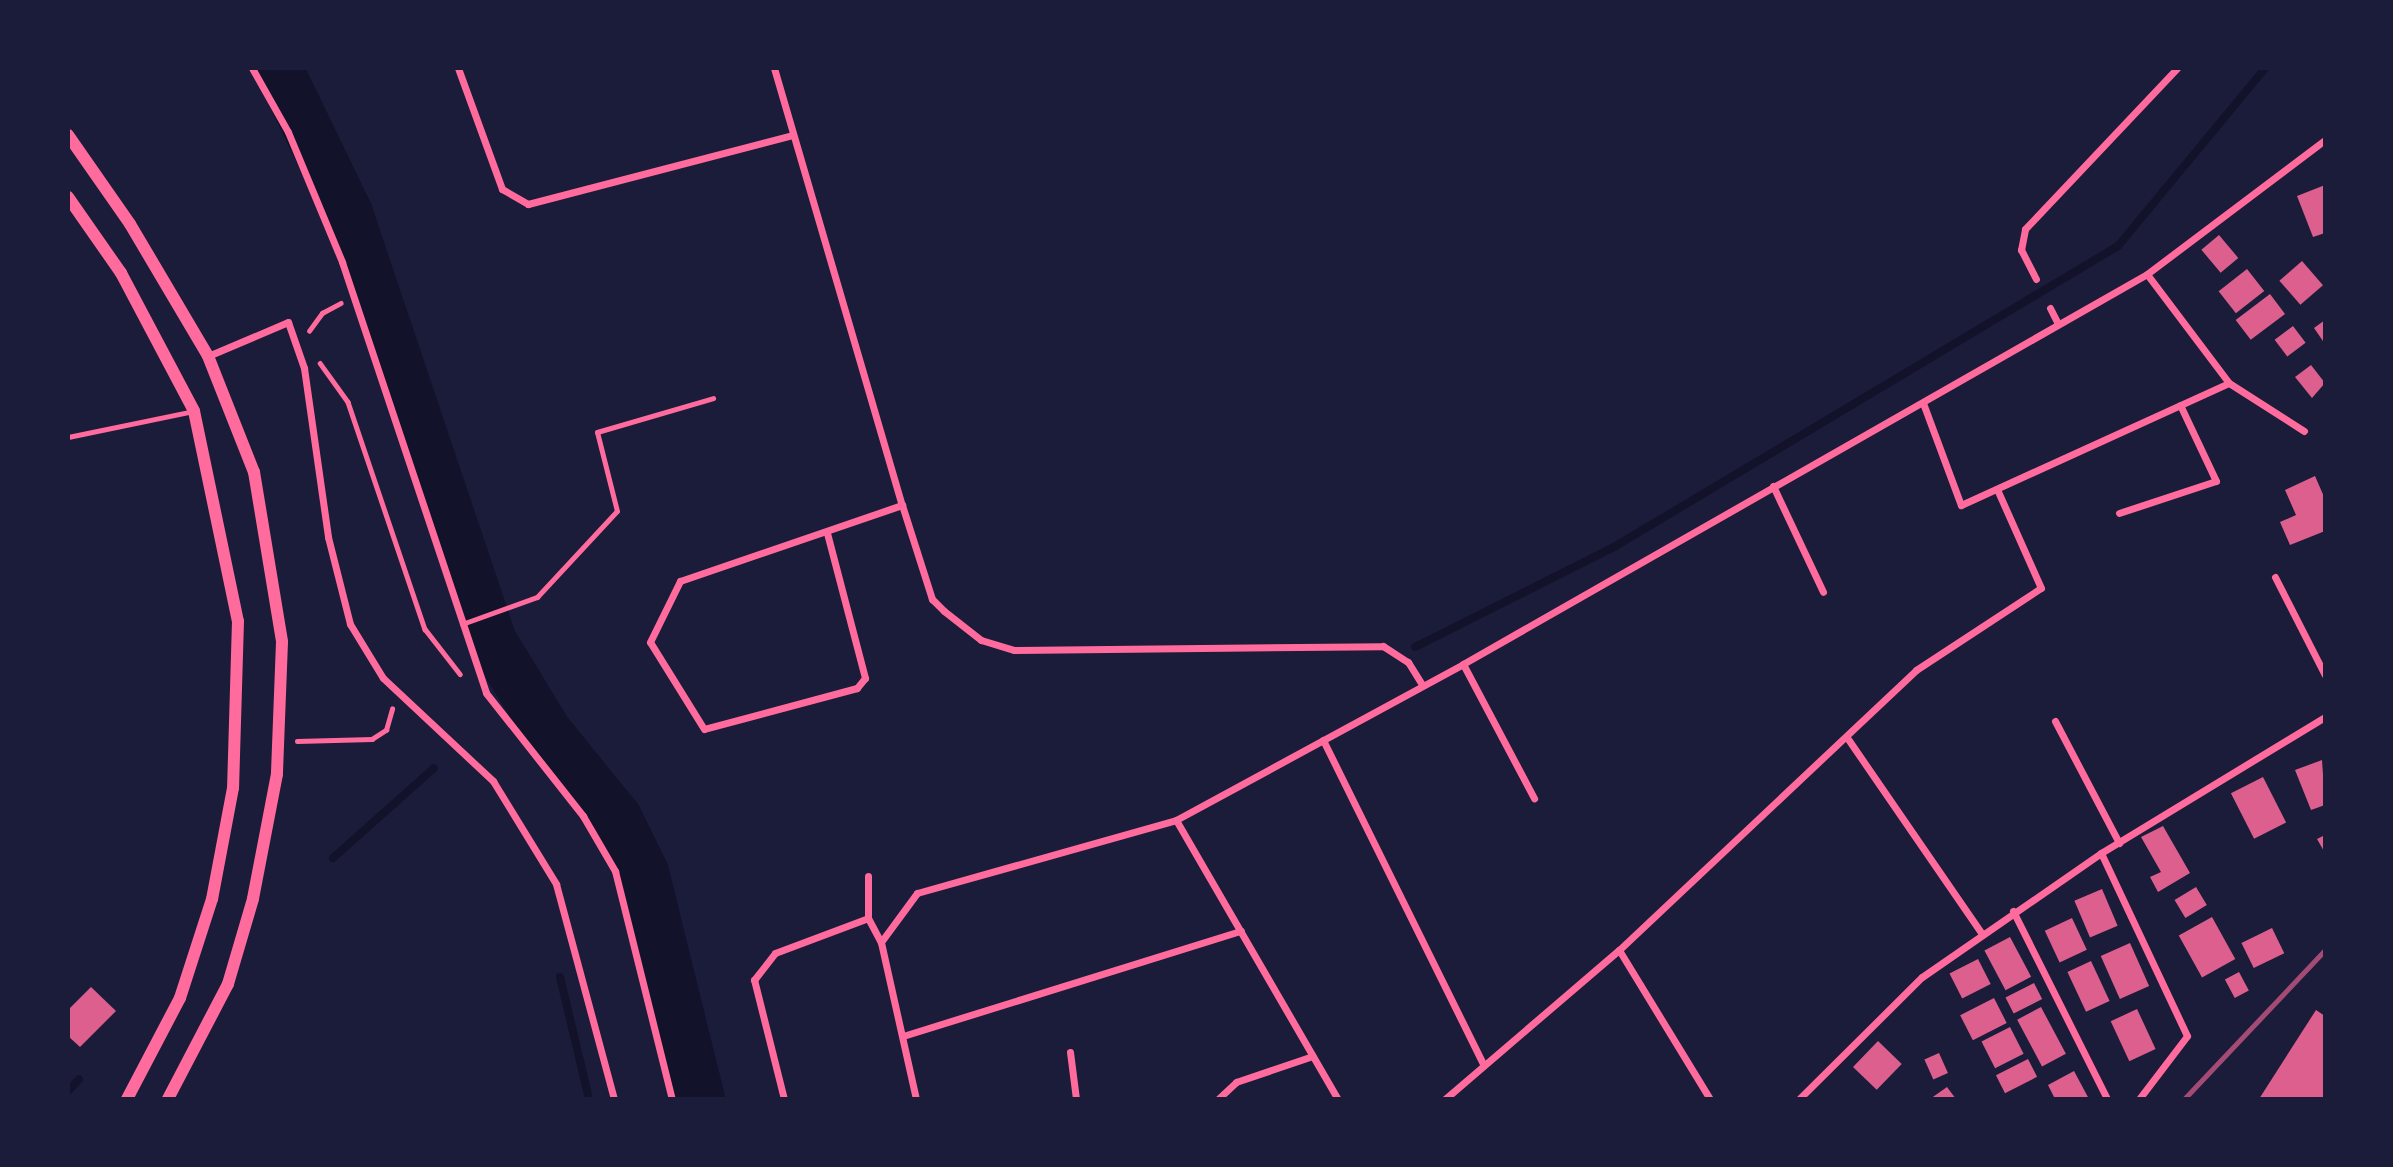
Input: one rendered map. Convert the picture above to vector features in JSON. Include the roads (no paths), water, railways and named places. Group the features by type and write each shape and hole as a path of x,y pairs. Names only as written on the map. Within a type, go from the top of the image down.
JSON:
{"street":[{"path":"252,68 288,132 342,262 486,692 583,816 615,872 672,1099"},
{"path":"458,68 502,188 528,204 792,135"},
{"path":"774,68 932,599 981,640 1014,650 1383,646 1408,662 1422,684"},
{"path":"2036,279 2021,250 2025,229 2177,68"},
{"path":"68,135 131,223 208,356 254,472 282,642 279,742 253,899 228,984 168,1099"},
{"path":"881,942 917,893 1176,820 1463,664 2147,274 2325,140"},
{"path":"68,197 121,273 194,411 238,621 233,788 212,899 180,998 127,1099"},
{"path":"2147,274 2229,383 2304,431"},
{"path":"2050,308 2058,324"},
{"path":"208,356 288,322 350,624 397,691 493,781 556,884 614,1099"},
{"path":"1923,403 1961,505 2229,383"},
{"path":"2119,513 2216,481 2180,405"},
{"path":"1773,486 1823,592"},
{"path":"1445,1099 1619,950 1848,739 1916,670 2040,588 1997,489"},
{"path":"827,533 865,678 858,688 704,729 650,642 680,581 827,533 902,505"},
{"path":"2275,577 2325,675"},
{"path":"1463,664 1534,798"},
{"path":"1799,1099 1922,977 2013,911 2101,853 2325,717"},
{"path":"2055,721 2119,843"},
{"path":"1848,739 1982,934"},
{"path":"1323,740 1483,1064"},
{"path":"1176,820 1338,1099"},
{"path":"2101,853 2187,1036 2138,1099"},
{"path":"868,876 868,918 881,942 916,1099"},
{"path":"2013,911 2107,1099"},
{"path":"784,1099 754,980 775,953 868,918"},
{"path":"903,1036 1241,931"},
{"path":"1619,950 1710,1099"},
{"path":"1070,1052 1076,1099"},
{"path":"1218,1099 1237,1082 1313,1056"}],"lane":[{"path":"463,623 497,614 537,597 617,511 597,432 713,398"},
{"path":"68,437 194,411"}],"waterway":[{"path":"278,68 348,213 491,639 547,731 617,817 644,872 700,1099"},
{"path":"1415,647 1614,547 2118,246 2265,68"},
{"path":"333,858 434,768"},
{"path":"560,977 589,1099"},
{"path":"68,1091 79,1079"}],"railway":[{"path":"2184,1099 2325,950"}]}
